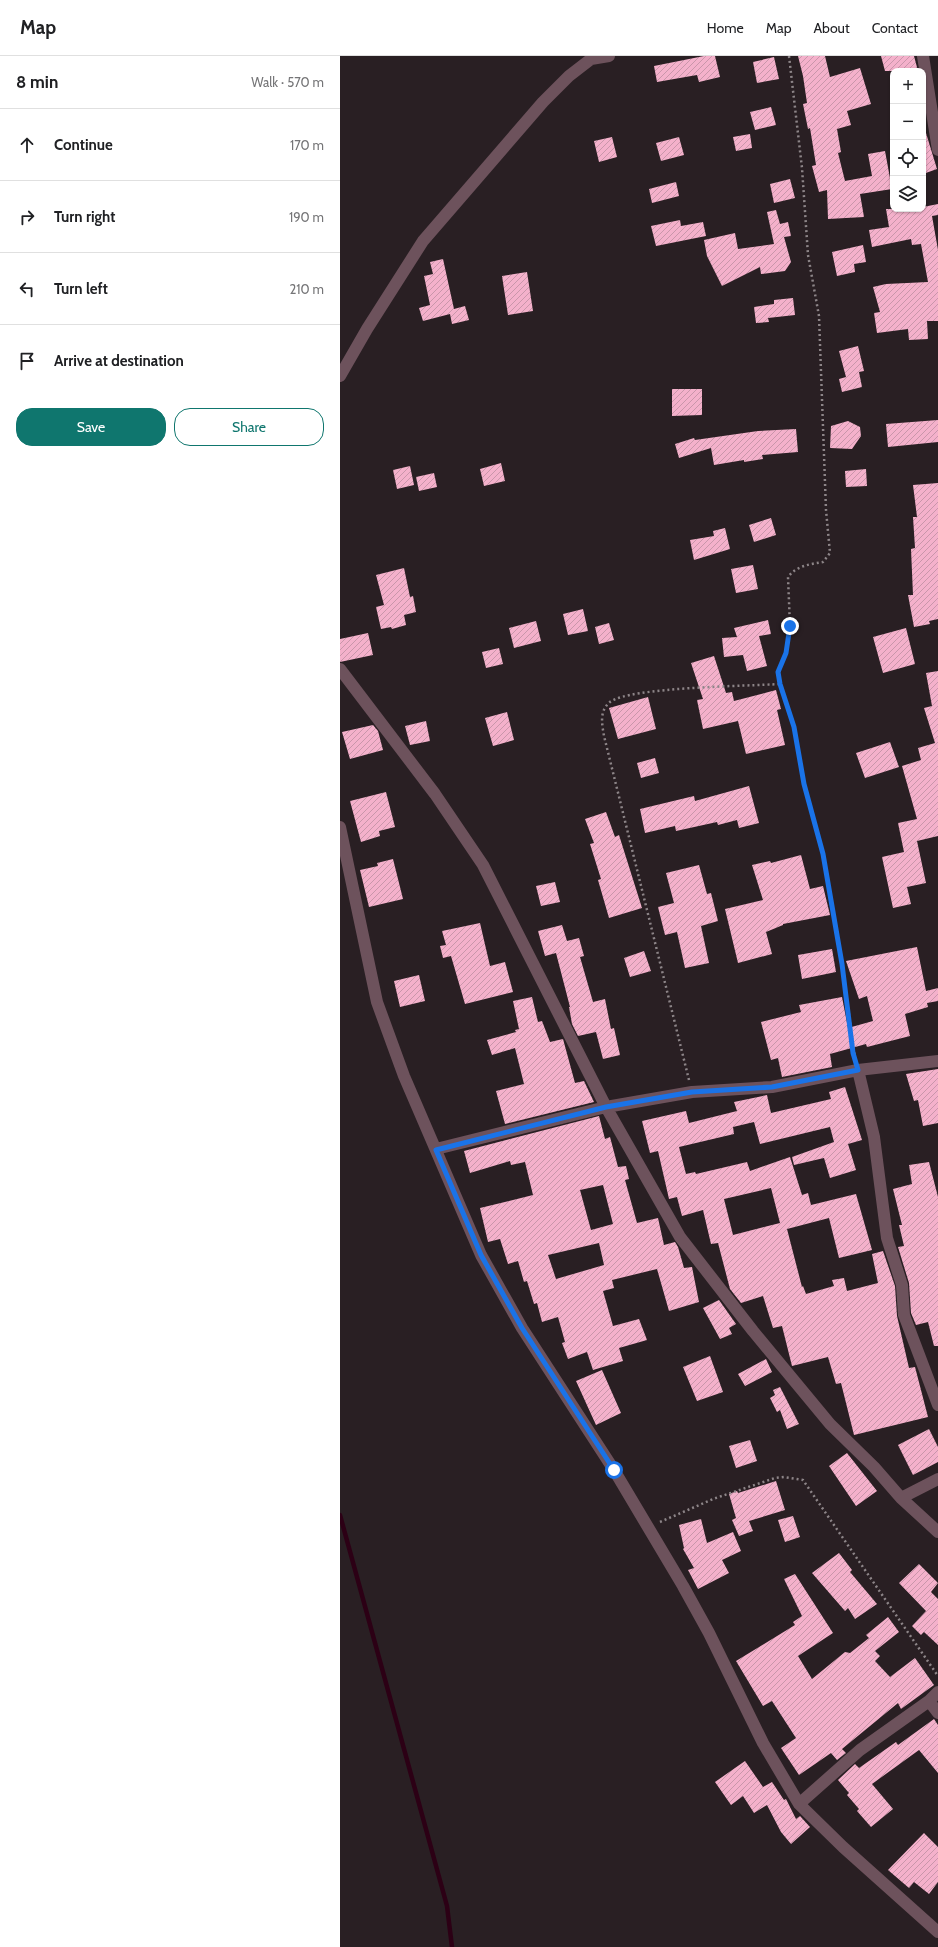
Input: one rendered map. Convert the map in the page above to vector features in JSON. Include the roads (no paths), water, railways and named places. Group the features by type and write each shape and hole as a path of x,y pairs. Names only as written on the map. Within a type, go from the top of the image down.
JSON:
{"street":[{"path":"340,376 367,329 422,241 548,97 569,76 591,59 609,56"},
{"path":"923,56 938,150"},
{"path":"340,669 435,794 483,865 606,1107 680,1237 752,1331 830,1424 874,1467 900,1498 938,1532"},
{"path":"340,827 377,1002 404,1076 481,1255 522,1328 648,1527 709,1633 763,1743 799,1804 843,1847 938,1932"},
{"path":"436,1150 606,1107 692,1092 772,1087 858,1070 938,1061"},
{"path":"858,1070 874,1137 887,1238 902,1285 904,1315 938,1405"},
{"path":"900,1498 938,1479"},
{"path":"799,1804 860,1750 929,1701 938,1692"},
{"path":"929,1701 938,1713"}],"waterway":[{"path":"340,1515 447,1906 452,1947"}]}
